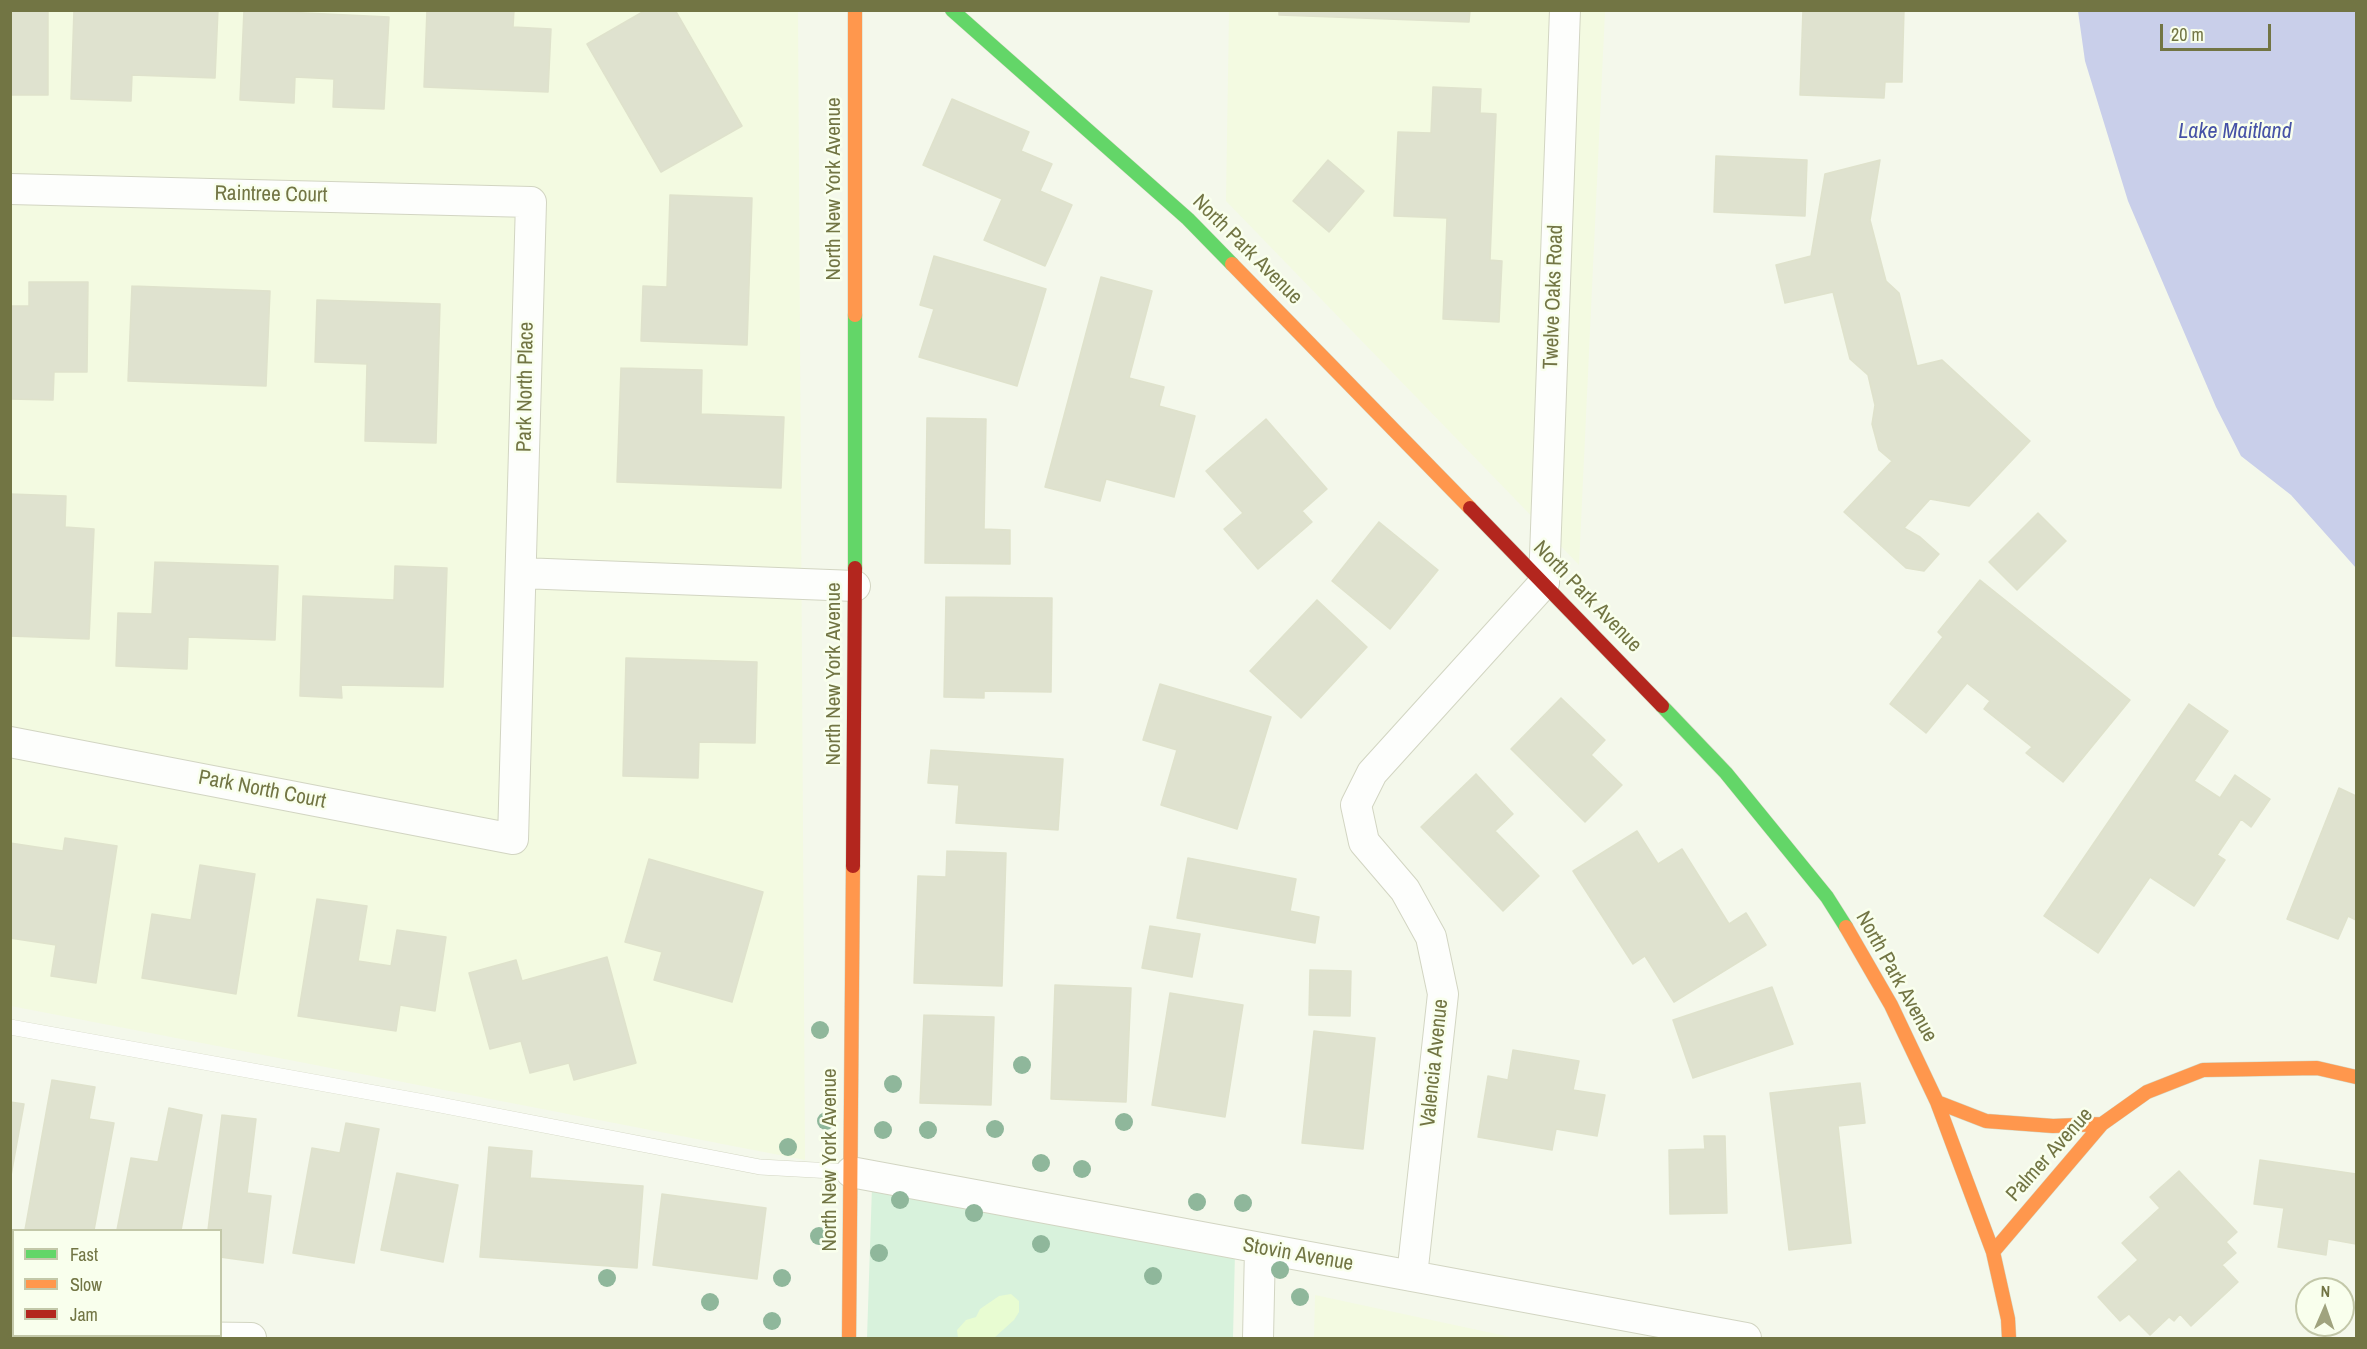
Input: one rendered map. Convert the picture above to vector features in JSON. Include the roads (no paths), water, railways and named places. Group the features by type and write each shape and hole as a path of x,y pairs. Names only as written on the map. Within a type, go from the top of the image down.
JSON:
{"street":[{"name":"North New York Avenue","path":"849,1338 855,586 855,10"},
{"name":"North Park Avenue","path":"952,10 1188,219 1544,583 1726,773 1827,897 1861,950 1891,1005 1937,1102 1993,1252 2008,1319 2009,1338"},
{"name":"Twelve Oaks Road","path":"1544,583 1565,10"},
{"name":"Raintree Court","path":"10,189 531,202"},
{"name":"Park North Place","path":"513,839 531,202"},
{"path":"521,573 855,586"},
{"name":"Valencia Avenue","path":"1412,1276 1443,994 1431,937 1405,890 1364,842 1356,805 1372,773 1544,583"},
{"name":"Park North Court","path":"10,742 513,839"},
{"name":"Palmer Avenue","path":"1993,1252 2102,1124 2147,1092 2203,1070 2317,1068 2356,1077"},
{"path":"1937,1102 1986,1121 2053,1126 2102,1124"},
{"name":"Stovin Avenue","path":"851,1172 1746,1338"},
{"path":"1258,1338 1260,1248"},
{"path":"151,1337 251,1338"}],"lane":[{"path":"10,1027 430,1103 760,1167 851,1172"}],"water":[{"name":"Lake Maitland","path":"2078,11 2356,11 2356,568 2291,495 2241,456 2216,407 2128,201 2085,61"}]}
